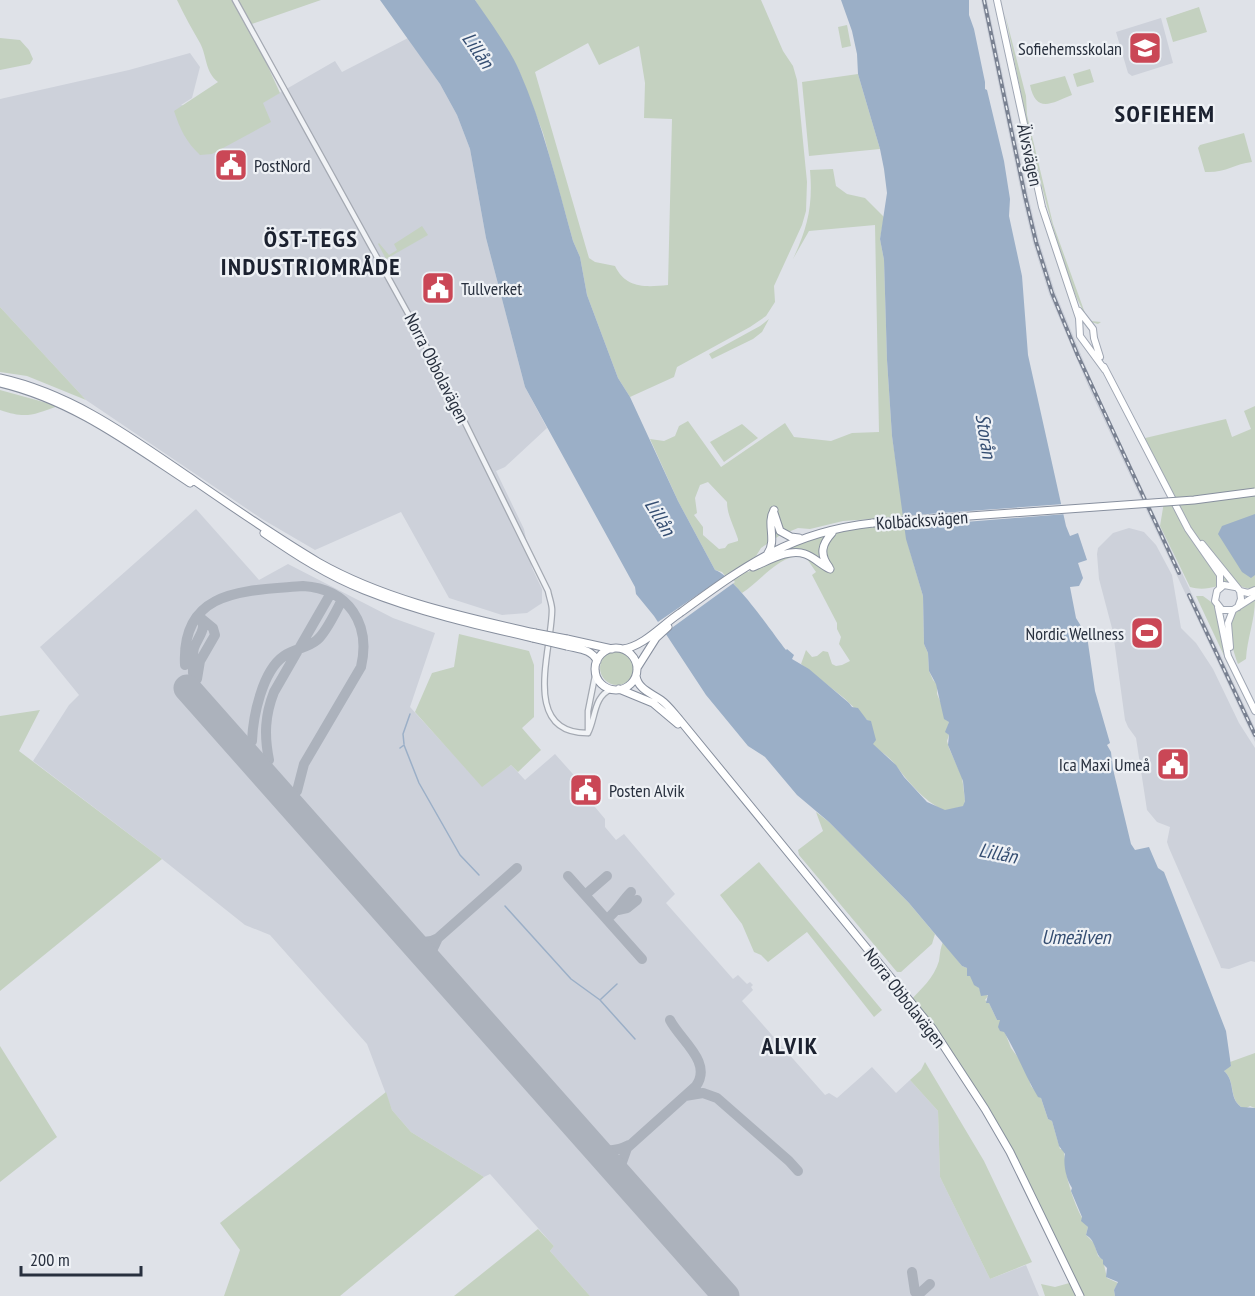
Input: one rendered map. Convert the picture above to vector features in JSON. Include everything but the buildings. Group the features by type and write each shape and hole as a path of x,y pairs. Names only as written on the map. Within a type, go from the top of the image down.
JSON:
{"highway":[{"path":"0,378 42,389 100,418 290,545 339,573 377,590 414,602 534,636"},
{"path":"0,383 56,400 105,427 284,547 340,579 396,602 567,643 623,649 634,658 637,668 636,676 628,686 615,689 600,682 596,670 597,661 604,653 612,649"},
{"name":"Kolbäcksvägen","path":"623,649 635,647 653,636 767,554 802,538 834,528 1255,494"},
{"path":"767,554 772,543 771,519 774,510 780,531 791,537 802,538"},
{"name":"Kolbäcksvägen","path":"748,569 783,550 832,533 874,525"},
{"path":"748,569 780,556 799,552 811,556 830,569 823,558 822,551 824,543 832,533"},
{"name":"Kolbäcksvägen","path":"637,668 653,636"},
{"path":"567,643 590,652 597,661"},
{"name":"Norra Obbolavägen","path":"636,676 638,685 666,705 932,1028 1010,1152 1080,1296"},
{"name":"Norra Obbolavägen","path":"615,689 653,703 685,728"}],"main road":[{"name":"Älvsvägen","path":"997,0 1042,207 1075,306 1080,330"},
{"name":"Älvsvägen","path":"1075,306 1091,327"},
{"path":"1105,370 1094,338 1095,332 1091,327 1086,326 1080,330 1080,336 1105,370 1193,537 1220,575 1220,587 1215,598 1223,637 1228,656 1255,711"},
{"path":"1083,340 1090,341 1094,338"},
{"path":"1187,523 1238,589 1241,599 1228,623 1232,662"},
{"path":"1220,587 1228,584 1248,593 1255,590"},
{"path":"1218,607 1222,610 1235,608 1255,596"}],"street":[{"name":"Norra Obbolavägen","path":"235,0 429,350 548,591 552,609 543,690 548,708 554,718 565,728 574,732 588,732"},
{"path":"588,732 587,718 596,670"},
{"path":"588,732 601,696 605,691 615,689"}],"shaded area":[{"path":"981,0 987,0 1028,195 1055,292 1094,386 1255,728 1255,742 1089,388 1049,294 1022,197"},
{"name":"Sofiehemsskolan","path":"1161,18 1173,63 1132,76 1128,73 1116,32"},
{"path":"408,38 440,84 457,115 470,149 486,238 525,387 547,428 505,467 496,471 524,529 532,568 542,589 542,603 527,613 502,615 449,598 401,512 315,550 262,519 86,400 0,307 0,99 129,70 190,53 200,67 192,98 181,105 270,122 262,103 335,61 342,72"},
{"path":"196,509 259,580 288,564 393,618 435,633 410,707 482,786 511,765 525,780 555,754 589,792 592,799 590,801 605,819 605,827 616,840 624,834 675,894 666,903 733,979 738,975 747,984 750,982 753,985 751,987 753,990 742,1001 825,1095 829,1093 837,1098 872,1067 896,1093 910,1080 938,1111 940,1177 990,1279 1026,1265 1039,1296 590,1296 550,1251 554,1246 490,1174 484,1177 411,1132 392,1110 367,1044 270,935 245,925 33,761 69,705 79,695 40,647"},
{"path":"1129,528 1144,532 1156,545 1172,575 1181,628 1196,643 1213,669 1239,723 1255,748 1255,962 1251,961 1229,969 1221,968 1169,848 1167,842 1170,827 1157,822 1147,810 1136,738 1125,720 1113,632 1099,579 1097,554 1098,548 1113,533"}],"green space":[{"path":"177,0 321,0 249,25 280,93 263,103 271,122 212,154 200,155 195,150 184,135 174,111 218,82 208,69 200,43"},
{"path":"475,0 761,0 783,51 793,66 797,80 807,182 806,211 802,225 774,286 775,302 766,316 677,367 674,377 630,397 618,378 587,295 580,257 573,241 543,133 518,68","holes":["588,43 599,65 639,46 645,83 644,118 672,119 668,285 644,286 631,283 620,274 615,266 595,262 589,258 535,72"]},
{"path":"1199,7 1207,32 1173,42 1166,18"},
{"path":"1005,14 1026,96 1027,115 1053,224 1086,315 1068,276 1050,218 1029,131"},
{"path":"847,25 851,46 842,48 838,27"},
{"path":"0,38 20,40 33,59 30,64 0,70"},
{"path":"1090,69 1094,82 1077,87 1073,74"},
{"path":"858,74 880,149 809,156 802,82"},
{"path":"1065,76 1072,95 1046,104 1036,100 1030,85"},
{"path":"1244,133 1252,162 1219,171 1205,172 1198,148 1200,145"},
{"path":"833,169 836,186 847,194 865,198 884,217 880,239 884,260 892,436 904,517 843,521 810,529 798,528 779,536 761,548 756,556 726,577 722,572 715,570 678,501 650,439 664,441 675,436 679,426 688,421 721,467 785,423 794,437 831,441 852,433 879,432 875,225 809,231 793,259 808,216 811,194 810,170","holes":["708,482 727,502 729,516 738,541 719,549 703,535 703,527 694,515 697,513 695,498 700,485"]},
{"path":"422,226 428,235 386,259 379,243 389,255 397,250 394,244"},
{"path":"0,307 86,400 27,376 0,372"},
{"path":"769,319 762,332 753,339 712,359 709,354"},
{"path":"0,390 58,406 29,415 9,413 0,410"},
{"path":"1255,406 1255,587 1247,588 1226,584 1204,589 1190,587 1160,526 1164,502 1172,494 1141,439 1226,419 1232,437 1251,429 1244,411"},
{"path":"742,424 758,438 724,462 710,442"},
{"path":"904,521 923,596 924,644 928,653 929,671 937,684 937,694 949,722 946,732 949,735 947,741 962,777 964,806 945,811 922,796 891,759 872,744 871,722 801,664 806,650 812,657 823,651 828,652 832,664 836,666 850,661 839,644 841,637 837,623 812,575 816,572 805,556 796,556 779,563 742,593 729,579 744,568 748,572 783,550 821,535 894,525"},
{"path":"1196,596 1203,596 1214,604 1227,662"},
{"path":"1255,599 1246,659 1238,664 1231,638 1232,618 1239,609"},
{"path":"459,634 529,651 534,665 534,717 522,728 541,750 518,772 511,765 482,787 415,712 432,673 454,667"},
{"path":"617,651 629,656 634,668 629,680 617,685 605,680 600,668 605,656"},
{"path":"40,710 19,751 162,859 0,991 0,716"},
{"path":"816,812 829,822 909,903 935,934 932,944 901,972 897,972 799,855 798,850 823,831"},
{"path":"759,862 882,1010 874,1017 807,932 768,962 754,952 742,924 720,895"},
{"path":"943,942 962,966 967,968 980,990 988,996 985,1000 989,1003 997,1020 1000,1020 1011,1048 1025,1067 1031,1086 1041,1098 1048,1119 1052,1121 1060,1149 1063,1149 1072,1193 1088,1227 1086,1235 1094,1243 1098,1256 1103,1260 1107,1278 1118,1283 1114,1290 1115,1296 1045,1296 1041,1284 1055,1287 1073,1282 985,1109 910,1001 934,973"},
{"path":"0,1046 57,1137 0,1182"},
{"path":"1255,1053 1255,1108 1250,1106 1245,1109 1236,1101 1228,1075 1224,1071 1231,1066 1230,1062"},
{"path":"925,1062 984,1161 1032,1262 990,1279 940,1177 938,1111 910,1080 921,1070"},
{"path":"386,1092 392,1110 411,1132 484,1177 340,1296 224,1296 240,1250 220,1223"},
{"path":"538,1229 554,1246 550,1251 590,1296 454,1296"}],"water":[{"name":"Umeälven","path":"380,0 475,0 499,34 528,91 549,154 573,241 580,257 587,295 618,378 630,397 678,501 715,570 742,593 786,650 794,655 792,659 809,669 852,707 858,708 867,720 871,721 876,740 873,744 896,765 927,802 945,810 963,806 965,801 963,781 948,745 949,735 945,732 949,722 944,719 936,684 929,671 928,653 924,644 923,596 906,539 892,436 884,260 880,239 887,193 880,149 858,74 852,31 841,0 969,0 969,15 974,29 985,89 1004,161 1010,199 1009,216 1022,276 1028,355 1066,526 1070,536 1078,533 1087,560 1078,563 1083,578 1079,586 1070,587 1076,618 1087,636 1095,691 1110,743 1107,745 1111,752 1131,844 1135,850 1149,847 1158,868 1164,872 1226,1031 1231,1066 1224,1071 1228,1075 1237,1103 1241,1107 1255,1108 1255,1296 1115,1296 1114,1290 1118,1282 1106,1277 1107,1268 1092,1241 1086,1235 1088,1227 1081,1221 1082,1217 1068,1180 1064,1162 1065,1154 1059,1146 1052,1121 1048,1119 1041,1098 1033,1089 1009,1040 1004,1032 1000,1031 998,1027 1000,1020 997,1020 989,1003 986,1003 988,995 981,996 979,988 974,985 970,976 967,976 967,968 962,966 909,903 829,822 797,795 765,757 748,746 706,695 654,616 636,594 635,587 525,387 486,238 470,149 457,115 440,84"},
{"path":"1255,514 1255,575 1251,578 1242,572 1218,534 1222,526"}],"pier":[{"path":"1064,504 1066,514 902,527 901,516"},
{"path":"728,574 735,582 662,635 655,624"}],"waterway":[{"path":"404,744 403,734 410,714"},
{"path":"400,748 404,745 419,783 460,855 479,875"},
{"path":"505,906 571,979 600,1000 635,1039"},
{"path":"601,999 617,984"}],"taxiway":[{"path":"185,665 187,640 194,621 206,607 221,598 260,590 303,586 333,594 353,612 363,637 361,667 304,764 297,791"},
{"path":"269,760 266,725 274,692 331,593"},
{"path":"252,741 260,695 270,672 284,656 313,643 320,637 342,600"},
{"path":"193,673 194,648 203,629 200,616"},
{"path":"197,679 200,661 215,635 213,628 202,619"},
{"path":"438,971 431,953 438,938 517,868"},
{"path":"568,876 642,959"},
{"path":"585,895 607,876"},
{"path":"607,919 631,892"},
{"path":"618,910 627,908 637,900"},
{"path":"403,931 419,941 428,942 438,938"},
{"path":"626,1184 621,1165 627,1148 696,1086 700,1077 701,1068 698,1060 670,1020"},
{"path":"685,1096 703,1093 717,1098 798,1171"},
{"path":"591,1144 610,1150 629,1145"},
{"path":"912,1272 915,1292"},
{"path":"919,1294 930,1284"}],"runway":[{"path":"187,688 726,1296"}],"railway":[{"path":"984,0 1025,196 1052,293 1078,356 1179,573"},
{"path":"1189,595 1255,735"}],"place":[{"name":"Sofiehemsskolan","path":"1145,48"},
{"name":"PostNord","path":"231,165"},
{"name":"Tullverket","path":"438,288"},
{"name":"Nordic Wellness","path":"1147,633"},
{"name":"Ica Maxi Umeå","path":"1173,764"},
{"name":"Posten Alvik","path":"586,790"}],"district":[{"name":"SOFIEHEM","path":"1165,113"},
{"name":"ÖST-TEGS INDUSTRIOMRÅDE","path":"311,252"},
{"name":"ALVIK","path":"790,1045"}],"water label":[{"name":"Lillån","path":"478,50"},
{"name":"Storån","path":"986,436"},
{"name":"Lillån","path":"660,517"},
{"name":"Lillån","path":"998,853"}]}
